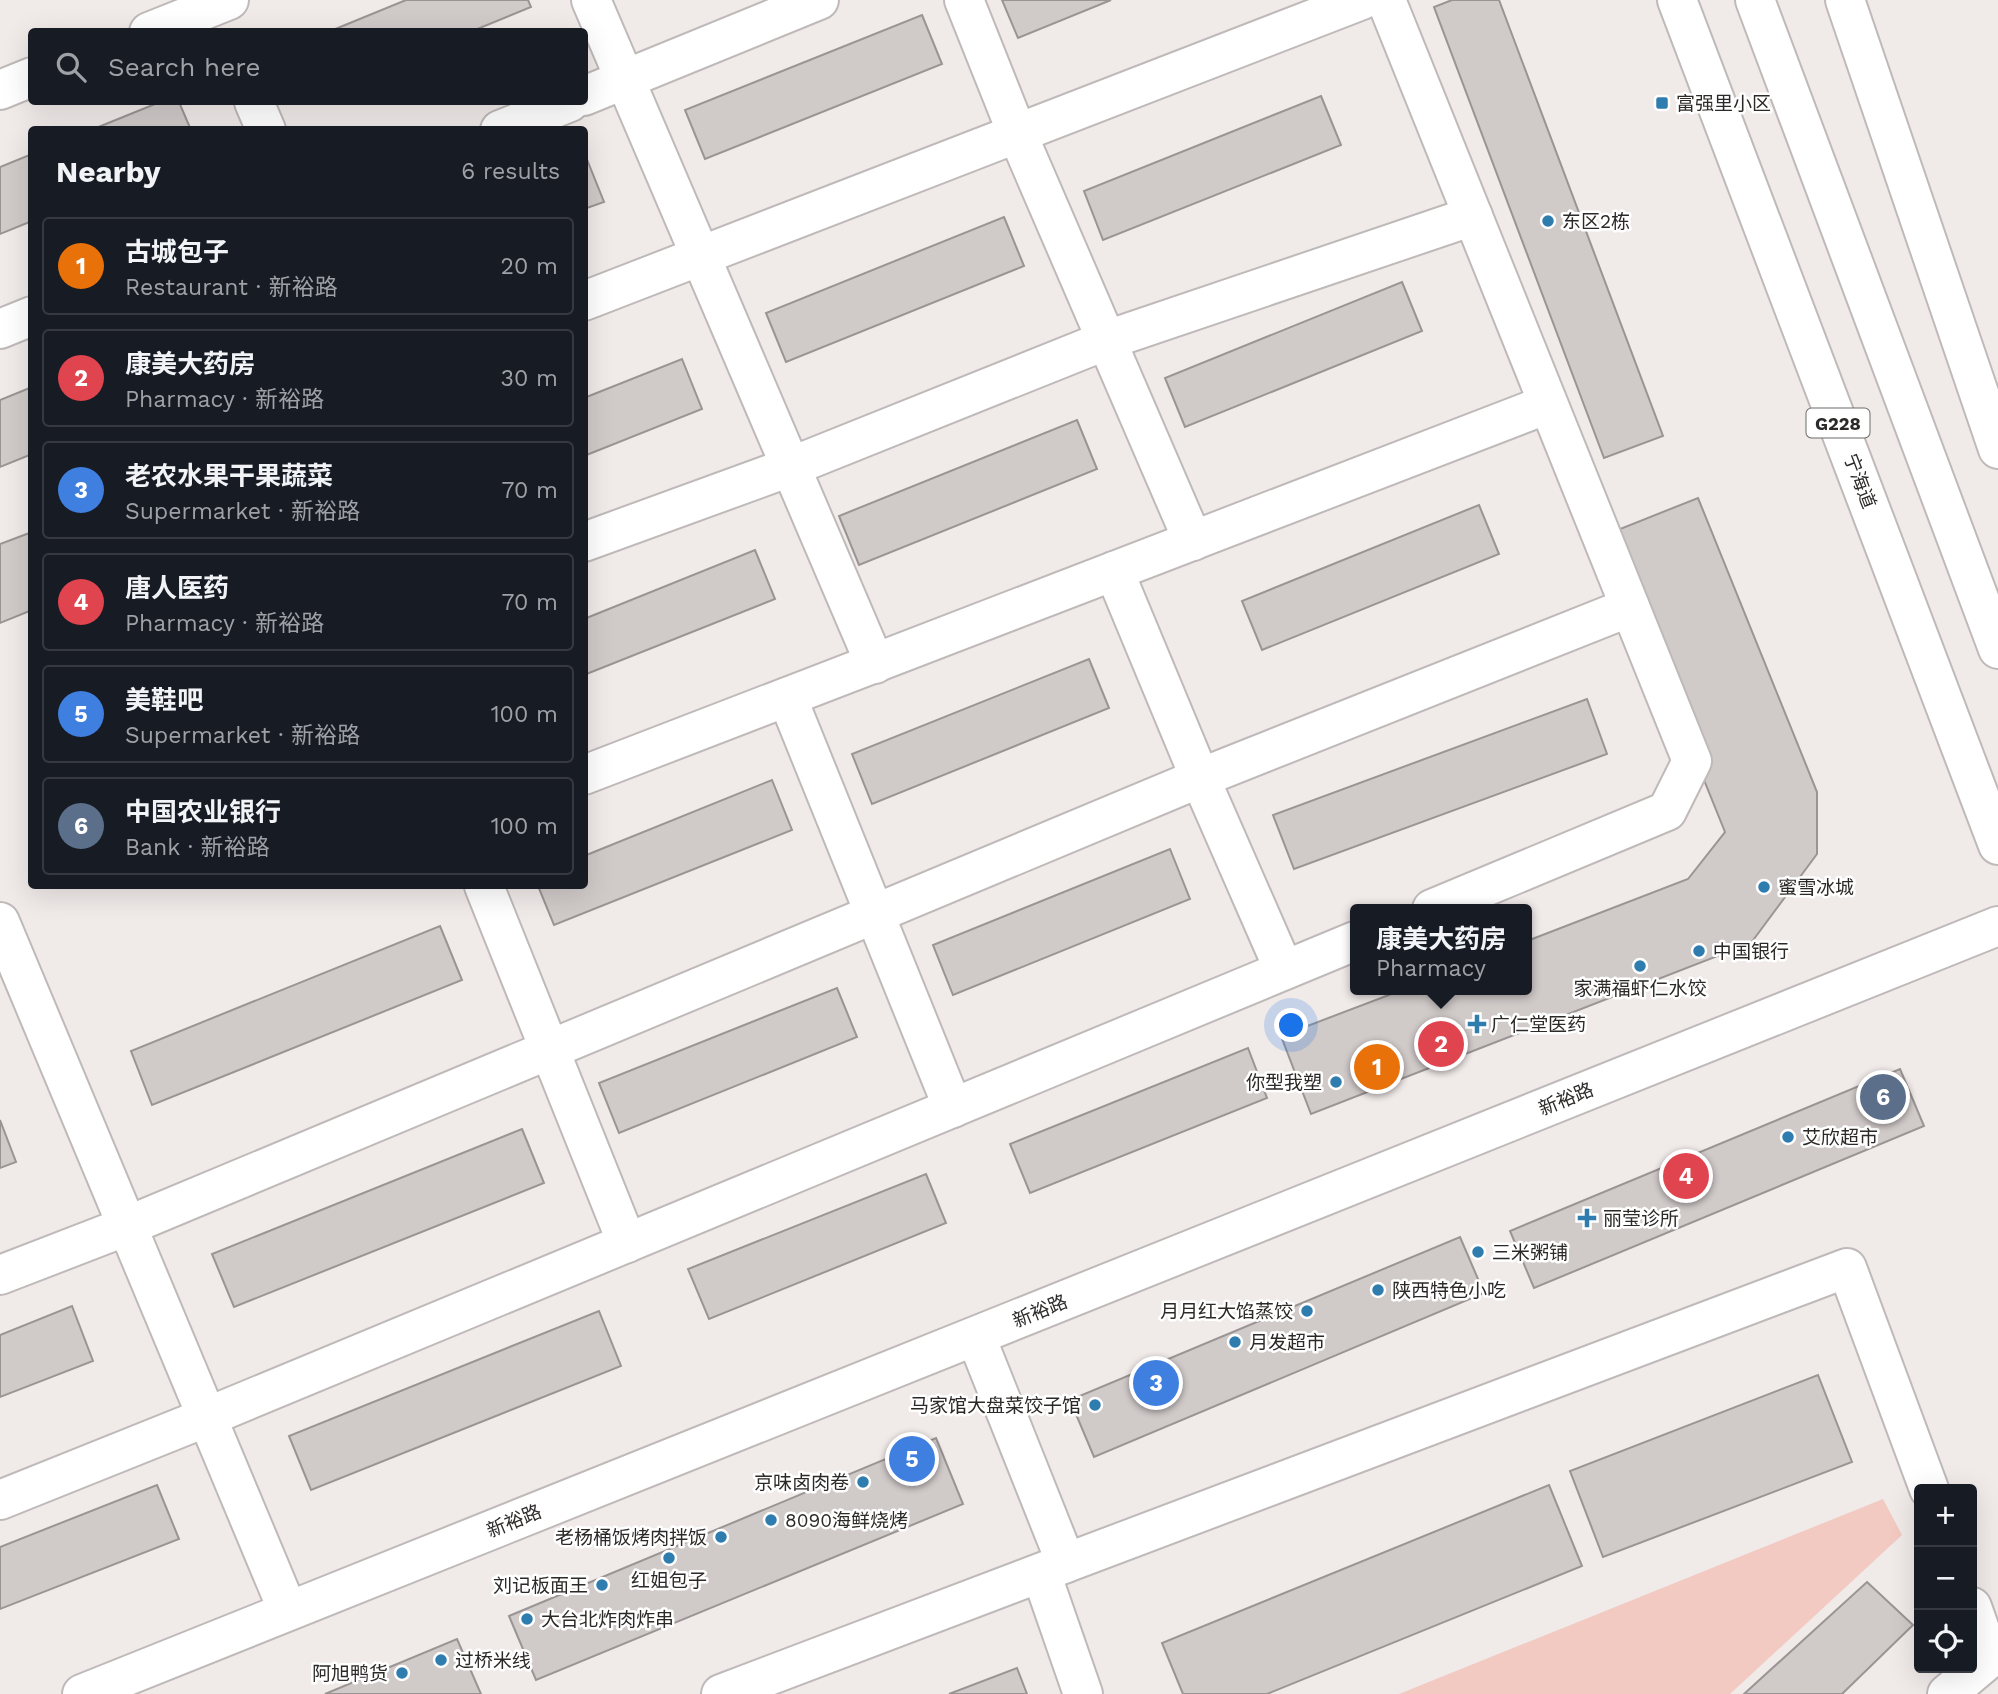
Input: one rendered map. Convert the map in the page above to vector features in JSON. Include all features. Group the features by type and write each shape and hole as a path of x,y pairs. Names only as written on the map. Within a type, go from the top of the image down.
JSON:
{"street":[{"path":"591,0 875,664"},
{"path":"588,94 819,0"},
{"path":"964,0 1017,133 1193,541"},
{"path":"588,299 1362,0"},
{"path":"1386,0 1692,761 1667,811 1444,904"},
{"name":"宁海道","path":"1677,0 1998,845"},
{"path":"1755,0 1998,649"},
{"path":"1845,0 1998,449"},
{"path":"161,28 219,9"},
{"path":"0,90 28,79"},
{"path":"255,105 264,126"},
{"path":"510,126 562,105"},
{"path":"588,541 790,467 1107,340 1473,216"},
{"path":"0,329 28,318"},
{"path":"588,773 1548,404"},
{"path":"1114,571 1284,970"},
{"path":"0,1275 127,1226 1200,778 1630,607"},
{"path":"787,698 953,1108"},
{"path":"485,889 627,1243"},
{"path":"0,922 288,1611"},
{"name":"新裕路","path":"82,1694 1998,926"},
{"path":"0,1500 207,1417 1350,943"},
{"path":"721,1694 1847,1268 1926,1484"},
{"path":"976,1336 1053,1568 1083,1694"},
{"path":"1947,1694 1990,1658 1973,1610"}],"shaded area":[{"path":"1883,1499 1902,1535 1730,1694 1399,1694"}],"building":[{"path":"406,0 528,0 531,7 480,28 338,28"},
{"path":"1002,0 1111,0 1018,38"},
{"name":"东区2栋","path":"1452,0 1499,0 1663,436 1604,458 1434,7"},
{"path":"922,15 942,64 705,159 685,110"},
{"path":"1321,96 1341,145 1103,240 1084,191"},
{"path":"153,105 180,105 189,126 101,126"},
{"path":"28,156 28,223 0,234 0,167"},
{"path":"588,162 604,202 588,208"},
{"path":"1004,217 1024,266 786,362 766,313"},
{"path":"1402,282 1422,331 1185,427 1165,378"},
{"path":"682,359 702,409 588,454 588,396"},
{"path":"28,389 28,456 0,467 0,400"},
{"path":"1077,420 1097,469 859,565 839,516"},
{"path":"1698,498 1817,792 1817,854 1751,943 1311,1114 1281,1036 1389,995 1532,995 1532,939 1688,879 1725,832 1605,535"},
{"path":"1479,505 1499,554 1262,650 1242,601"},
{"path":"28,534 28,612 0,623 0,544"},
{"path":"755,550 775,599 588,673 588,617"},
{"path":"1089,659 1109,708 872,804 852,754"},
{"path":"1587,699 1607,754 1294,869 1273,815"},
{"path":"772,780 792,830 554,925 539,889 588,889 588,854"},
{"path":"1170,849 1190,899 953,995 933,945"},
{"path":"440,926 462,980 152,1105 131,1051"},
{"path":"837,988 857,1037 619,1133 599,1083"},
{"path":"1248,1048 1267,1098 1030,1193 1010,1144"},
{"path":"1900,1069 1924,1126 1534,1288 1510,1231"},
{"path":"0,1120 16,1162 0,1168"},
{"path":"522,1129 544,1183 234,1307 212,1254"},
{"path":"926,1174 946,1223 709,1319 688,1269"},
{"path":"1460,1237 1484,1293 1094,1457 1070,1400"},
{"path":"72,1306 93,1361 0,1397 0,1335"},
{"path":"599,1311 621,1366 311,1490 289,1436"},
{"path":"1818,1375 1852,1462 1603,1557 1570,1471"},
{"path":"936,1438 963,1504 536,1680 509,1616"},
{"path":"157,1485 179,1539 0,1609 0,1547"},
{"path":"1549,1485 1582,1566 1267,1694 1183,1694 1162,1643"},
{"path":"1867,1582 1913,1625 1842,1694 1744,1694"},
{"path":"457,1639 481,1694 325,1694"},
{"path":"1017,1668 1027,1694 949,1694"}],"place":[{"name":"富强里小区","path":"1662,103"},
{"name":"东区2栋","path":"1548,221"},
{"name":"蜜雪冰城","path":"1764,887"},
{"name":"中国银行","path":"1699,951"},
{"name":"家满福虾仁水饺","path":"1640,966"},
{"name":"广仁堂医药","path":"1477,1024"},
{"name":"康美大药房","path":"1441,1044"},
{"name":"古城包子","path":"1377,1067"},
{"name":"你型我塑","path":"1336,1082"},
{"name":"中国农业银行","path":"1883,1097"},
{"name":"艾欣超市","path":"1788,1137"},
{"name":"唐人医药","path":"1686,1176"},
{"name":"丽莹诊所","path":"1587,1218"},
{"name":"三米粥铺","path":"1478,1252"},
{"name":"陕西特色小吃","path":"1378,1290"},
{"name":"月月红大馅蒸饺","path":"1307,1311"},
{"name":"月发超市","path":"1235,1342"},
{"name":"老农水果干果蔬菜","path":"1156,1383"},
{"name":"马家馆大盘菜饺子馆","path":"1095,1405"},
{"name":"美鞋吧","path":"912,1459"},
{"name":"京味卤肉卷","path":"863,1482"},
{"name":"8090海鲜烧烤","path":"771,1520"},
{"name":"老杨桶饭烤肉拌饭","path":"721,1537"},
{"name":"红姐包子","path":"669,1558"},
{"name":"刘记板面王","path":"602,1585"},
{"name":"大台北炸肉炸串","path":"527,1619"},
{"name":"过桥米线","path":"441,1660"},
{"name":"阿旭鸭货","path":"402,1673"}]}
